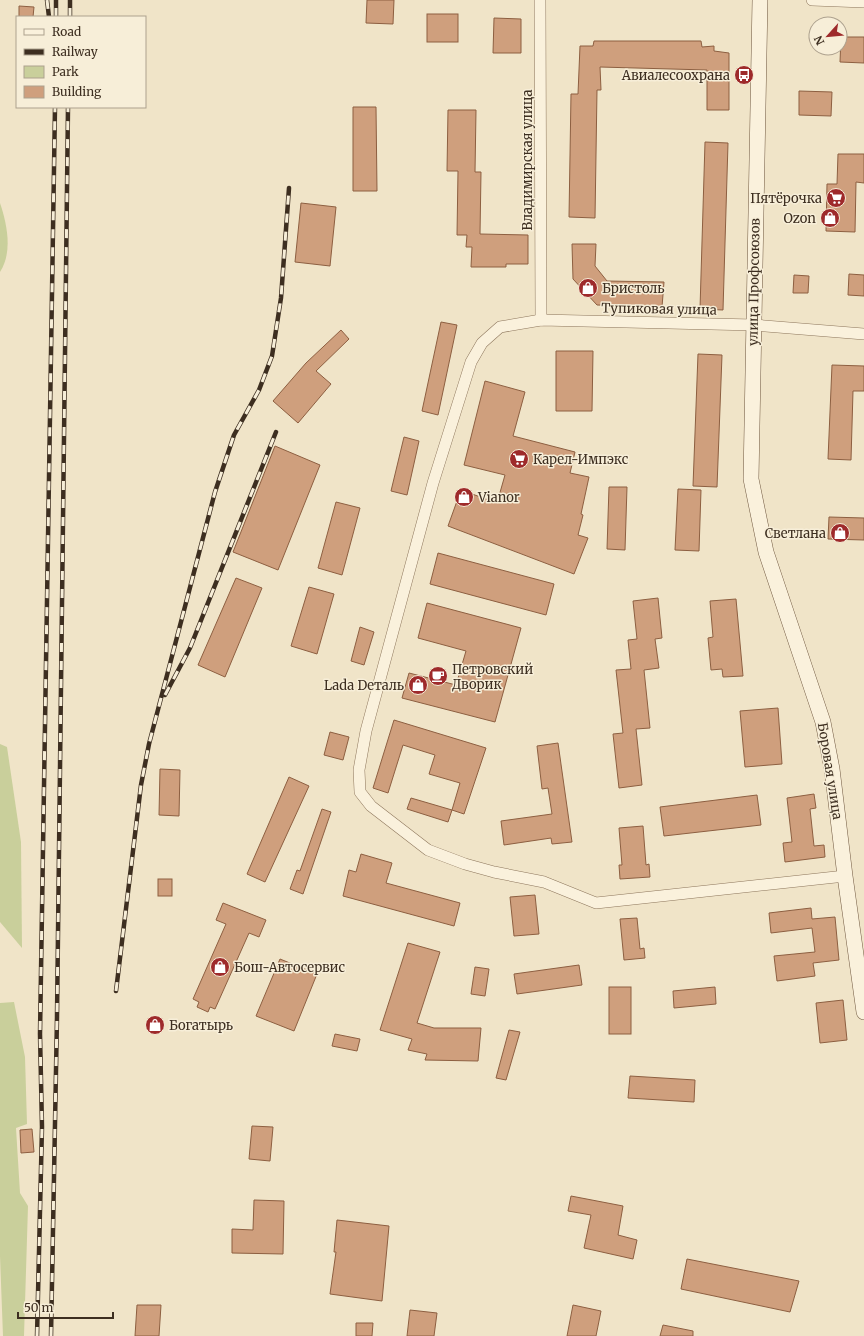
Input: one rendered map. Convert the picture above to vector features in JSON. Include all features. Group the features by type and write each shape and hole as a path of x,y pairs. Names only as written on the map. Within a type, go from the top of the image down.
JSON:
{"main road":[{"name":"улица Профсоюзов","path":"753,491 751,479 760,0"},
{"name":"Боровая улица","path":"753,491 766,552 823,722 832,769 864,1012"}],"street":[{"name":"Владимирская улица","path":"540,0 541,320"},
{"path":"812,0 864,2"},
{"name":"Тупиковая улица","path":"845,876 596,903 544,882 494,872 428,850 371,806 360,792 359,770 366,731 433,483 471,362 482,343 500,327 541,320 754,325 864,334"}],"green space":[{"path":"0,203 7,229 8,247 4,264 0,272"},
{"path":"0,744 7,747 21,842 22,948 0,922"},
{"path":"14,1002 25,1057 27,1124 16,1128 20,1193 28,1206 24,1336 3,1336 0,1256 0,1003"}],"building":[{"path":"367,0 394,0 393,24 366,23"},
{"path":"19,6 34,7 33,16 19,16"},
{"path":"427,14 458,14 458,42 427,42"},
{"path":"494,18 521,19 521,53 493,53"},
{"path":"848,37 864,37 864,63 840,62 840,56 848,56"},
{"path":"594,41 701,41 702,47 714,46 714,51 729,53 729,110 707,110 707,70 600,67 601,90 597,90 595,218 569,217 571,94 578,94 580,46 593,46"},
{"path":"799,91 832,92 831,116 799,115"},
{"path":"353,107 376,107 377,191 353,191"},
{"path":"448,110 476,110 475,172 481,172 480,234 528,235 528,264 506,264 506,267 471,267 472,247 466,247 467,235 457,235 458,171 447,171"},
{"path":"705,142 728,143 723,310 700,309"},
{"path":"838,154 864,154 864,183 856,182 855,232 826,231 827,184 837,184"},
{"path":"301,203 336,207 330,266 295,262"},
{"path":"572,244 596,244 595,266 607,281 664,282 662,307 597,305 573,279"},
{"path":"849,274 864,275 864,296 848,295"},
{"path":"794,275 809,276 808,293 793,293"},
{"path":"441,322 457,325 438,415 422,411"},
{"path":"341,330 349,339 316,371 331,384 298,423 273,401 306,363"},
{"path":"556,351 593,351 592,411 556,411"},
{"path":"698,354 722,355 717,487 693,486"},
{"path":"832,365 864,366 864,391 853,391 851,460 828,459"},
{"path":"485,381 525,392 513,436 575,452 570,473 589,477 578,535 588,538 574,574 448,526 461,490 497,503 505,475 464,465"},
{"path":"404,437 419,441 407,495 391,491"},
{"path":"275,446 320,465 278,570 233,552"},
{"path":"609,487 627,487 625,550 607,549"},
{"path":"678,489 701,490 699,551 675,550"},
{"path":"336,502 360,508 342,575 318,568"},
{"path":"829,517 864,518 864,540 828,539"},
{"path":"438,553 554,584 546,615 430,584"},
{"path":"236,578 262,588 225,677 198,665"},
{"path":"309,587 334,594 317,654 291,646"},
{"path":"658,598 662,638 655,639 659,668 644,670 650,728 636,729 642,785 619,788 613,734 623,733 616,670 631,669 628,640 637,639 633,601"},
{"path":"736,599 743,676 723,677 722,669 711,670 708,638 713,637 710,601"},
{"path":"427,603 521,628 495,722 402,698 409,673 456,685 466,651 418,638"},
{"path":"360,627 374,632 364,665 351,661"},
{"path":"778,708 782,764 745,767 740,711"},
{"path":"394,720 486,748 464,814 452,810 460,783 429,774 435,755 403,745 388,793 373,788"},
{"path":"330,732 349,737 343,760 324,755"},
{"path":"558,743 572,842 552,844 551,838 504,845 501,821 552,814 548,788 542,789 537,746"},
{"path":"160,769 180,770 179,816 159,815"},
{"path":"289,777 309,786 265,882 247,874"},
{"path":"814,794 816,808 810,809 814,846 824,845 825,857 785,862 783,843 792,842 787,798"},
{"path":"757,795 761,825 664,836 660,807"},
{"path":"411,798 452,810 448,822 407,809"},
{"path":"322,809 331,812 303,894 290,889 297,870 300,871"},
{"path":"643,826 646,865 649,864 650,877 620,879 619,865 622,865 619,828"},
{"path":"361,854 392,863 386,883 460,903 454,926 343,896 349,870 356,872"},
{"path":"158,879 172,879 172,896 158,896"},
{"path":"535,895 539,934 514,936 510,897"},
{"name":"Бош-Автосервис","path":"223,903 266,920 259,937 249,933 215,1009 210,1007 208,1012 197,1007 199,1002 193,999 226,924 216,920"},
{"path":"811,908 812,919 835,917 839,960 813,963 815,976 777,981 774,956 815,952 812,928 771,933 769,913"},
{"path":"637,918 640,949 644,948 645,958 624,960 620,919"},
{"path":"408,943 440,952 417,1023 434,1028 481,1028 478,1061 425,1060 427,1054 408,1050 412,1039 380,1030"},
{"path":"280,959 317,974 294,1031 256,1016"},
{"path":"579,965 582,985 517,994 514,974"},
{"path":"475,967 489,969 485,996 471,994"},
{"path":"609,987 631,987 631,1034 609,1034"},
{"path":"715,987 716,1004 674,1008 673,991"},
{"path":"843,1000 847,1040 820,1043 816,1003"},
{"path":"509,1030 520,1032 506,1080 496,1078"},
{"path":"335,1034 360,1039 357,1051 332,1046"},
{"path":"630,1076 695,1080 694,1102 628,1098"},
{"path":"252,1126 273,1127 270,1161 249,1159"},
{"path":"32,1129 34,1152 21,1153 20,1130"},
{"path":"571,1196 623,1206 618,1235 637,1240 633,1259 584,1248 591,1215 568,1211"},
{"path":"254,1200 284,1201 283,1254 232,1253 232,1229 253,1230"},
{"path":"337,1220 389,1226 382,1301 330,1294 336,1252 334,1252"},
{"path":"687,1259 799,1281 790,1312 681,1289"},
{"path":"137,1305 161,1305 159,1336 135,1336"},
{"path":"573,1305 601,1311 596,1336 567,1336"},
{"path":"410,1310 437,1313 434,1336 407,1336"},
{"path":"356,1323 373,1323 372,1336 356,1336"},
{"path":"663,1325 693,1331 693,1336 660,1336"}],"railway":[{"path":"47,0 49,16"},
{"path":"56,0 56,16"},
{"path":"70,0 70,16"},
{"path":"37,1336 42,1127 40,1034 55,108"},
{"path":"51,1336 57,1017 68,108"},
{"path":"116,991 141,785 149,744 215,492 234,435 259,390 272,356 281,298 289,188"},
{"path":"165,695 190,648 276,432"}],"place":[{"name":"Авиалесоохрана","path":"744,75"},
{"name":"Пятёрочка","path":"836,198"},
{"name":"Ozon","path":"830,218"},
{"name":"Бристоль","path":"588,288"},
{"name":"Карел-Импэкс","path":"519,459"},
{"name":"Vianor","path":"464,497"},
{"name":"Светлана","path":"840,533"},
{"name":"Петровский Дворик","path":"438,676"},
{"name":"Lada Dеталь","path":"418,685"},
{"name":"Бош-Автосервис","path":"220,967"},
{"name":"Богатырь","path":"155,1025"}]}
